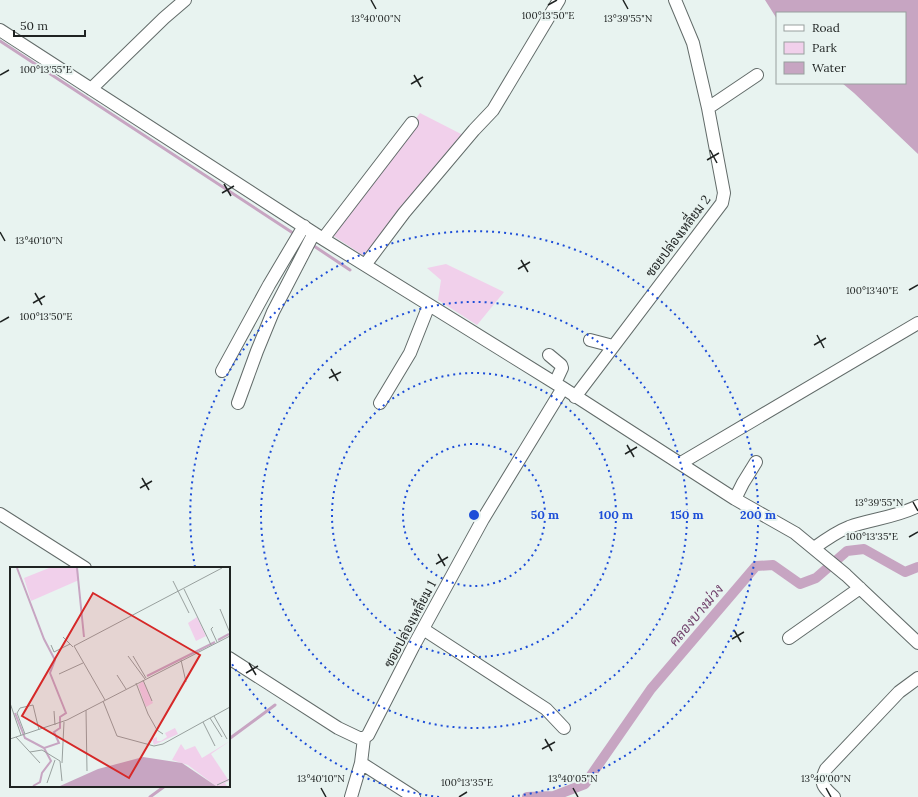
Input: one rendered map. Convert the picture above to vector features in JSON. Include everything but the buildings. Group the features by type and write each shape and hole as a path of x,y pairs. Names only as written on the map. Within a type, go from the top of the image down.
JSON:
{"street":[{"path":"91,89 164,18 185,0"},
{"path":"365,265 404,213 474,130 494,110 559,0"},
{"name":"ซอยปล่องเหลี่ยม 2","path":"575,397 612,346 722,204 724,193 708,108 693,43 675,0"},
{"path":"0,30 319,236 559,386 735,500 795,533 846,575 918,643"},
{"path":"708,108 757,75"},
{"path":"238,404 273,312 319,236 412,123"},
{"path":"222,370 269,285 304,226"},
{"path":"380,403 410,353 429,305"},
{"path":"681,464 918,323"},
{"path":"590,340 612,346"},
{"name":"ซอยปล่องเหลี่ยม 1","path":"364,738 368,735 422,629 559,386 562,368 561,365 549,355"},
{"path":"735,500 743,483 756,462"},
{"path":"818,551 831,536 848,528 895,515 918,506"},
{"path":"0,514 83,567"},
{"path":"789,638 860,588"},
{"path":"422,629 546,709 564,728"},
{"path":"230,659 338,728 359,738 364,738 361,763 351,797"},
{"path":"834,797 822,784 822,776 826,769 899,692 918,678"},
{"path":"361,763 414,797"}],"green space":[{"path":"420,113 463,135 371,251 364,256 332,235"},
{"path":"446,264 504,292 477,325 438,300 441,280 427,268"}],"water":[{"path":"765,0 918,0 918,154 843,84 906,84 906,12 776,12 776,17"}],"waterway":[{"path":"0,41 296,235"},
{"path":"311,244 350,270"},
{"name":"คลองบางม่วง","path":"527,797 554,796 585,784 651,689 756,566 773,565 800,584 816,578 847,551 864,549 905,572 918,567"},
{"path":"230,738 275,705"},
{"path":"150,797 164,787"}]}
